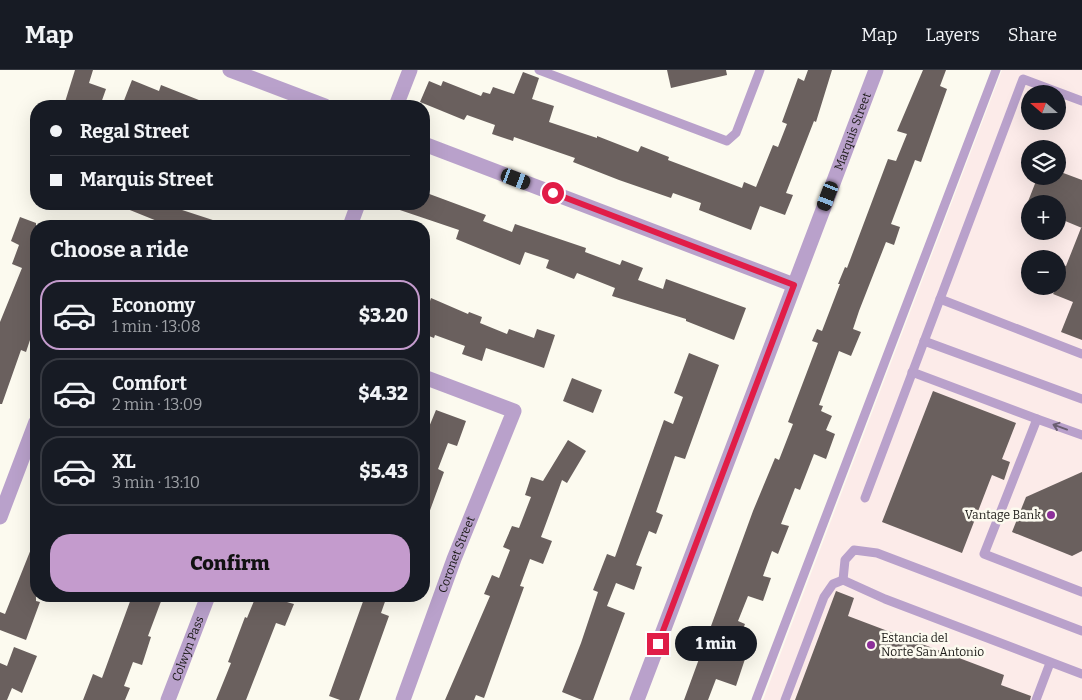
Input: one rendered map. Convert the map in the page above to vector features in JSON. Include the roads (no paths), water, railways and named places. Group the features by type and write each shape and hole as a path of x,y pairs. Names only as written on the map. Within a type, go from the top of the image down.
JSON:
{"street":[{"path":"230,70 309,100"},
{"path":"398,100 410,70"},
{"name":"Marquis Street","path":"637,700 876,70"},
{"path":"430,146 794,285"},
{"name":"Coronet Street","path":"402,700 454,559 514,411 430,379"},
{"path":"0,517 30,438"},
{"name":"Colwyn Pass","path":"168,700 206,602"}],"lane":[{"path":"539,70 726,141 736,133 760,70"},
{"path":"756,700 996,70"},
{"path":"865,498 1024,74 1082,101"},
{"path":"940,299 1082,354"},
{"path":"924,341 1082,400"},
{"path":"912,372 1082,435"},
{"path":"1037,418 984,554 1082,592"},
{"path":"843,580 845,560 854,550 877,553 1082,631"},
{"path":"785,700 824,597 833,584 843,580 1082,674"},
{"path":"1036,700 1050,663"}],"place":[{"name":"Vantage Bank","path":"1051,515"},
{"name":"Estancia del Norte San Antonio","path":"871,645"}]}
